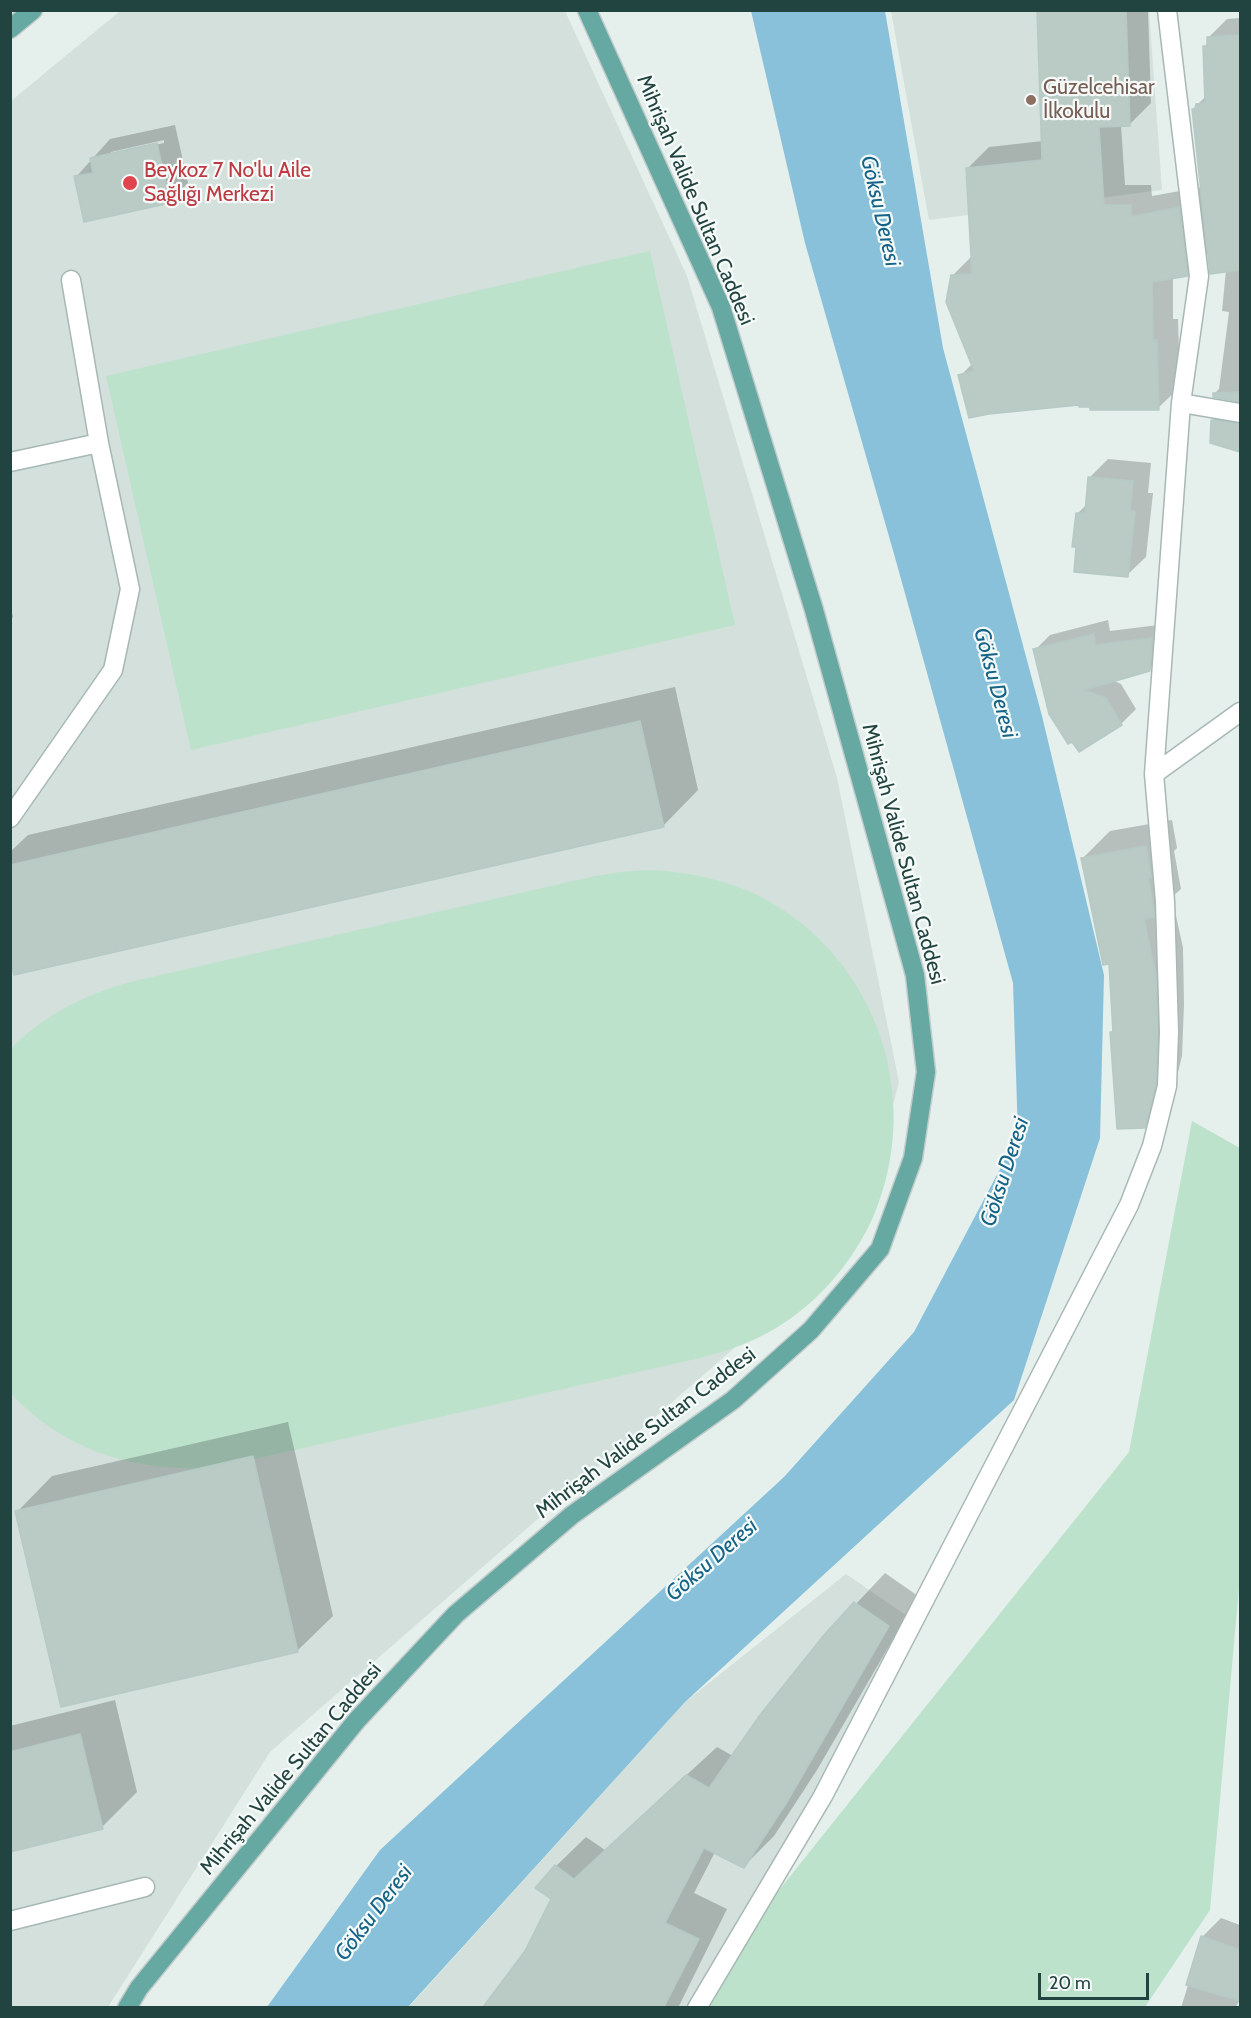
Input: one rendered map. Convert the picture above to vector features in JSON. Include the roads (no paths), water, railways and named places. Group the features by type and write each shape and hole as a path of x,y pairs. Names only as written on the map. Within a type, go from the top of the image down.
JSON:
{"main road":[{"path":"10,29 33,10"},
{"name":"Mihrişah Valide Sultan Caddesi","path":"127,2007 139,1988 357,1720 456,1614 573,1515 733,1400 811,1330 880,1249 913,1158 926,1072 915,975 814,610 721,307 587,10"}],"street":[{"path":"697,2007 822,1796 1130,1205 1152,1146 1167,1086 1169,1032 1165,901 1154,774 1181,402 1199,276 1167,10"},
{"path":"10,818 113,670 130,590 99,443 71,280"},
{"path":"1181,402 1240,413"},
{"path":"10,462 99,443"},
{"path":"1154,774 1240,712"},
{"path":"10,1921 144,1887"}],"water":[{"name":"Göksu Deresi","path":"751,11 885,11 943,348 1042,716 1104,975 1100,1138 1014,1400 685,1702 408,2007 267,2007 380,1850 784,1477 914,1332 1018,1135 1013,983 805,243"}],"place":[{"name":"Güzelcehisar İlkokulu","path":"1031,100"},
{"name":"Beykoz 7 No'lu Aile Sağlığı Merkezi","path":"130,183"}]}
